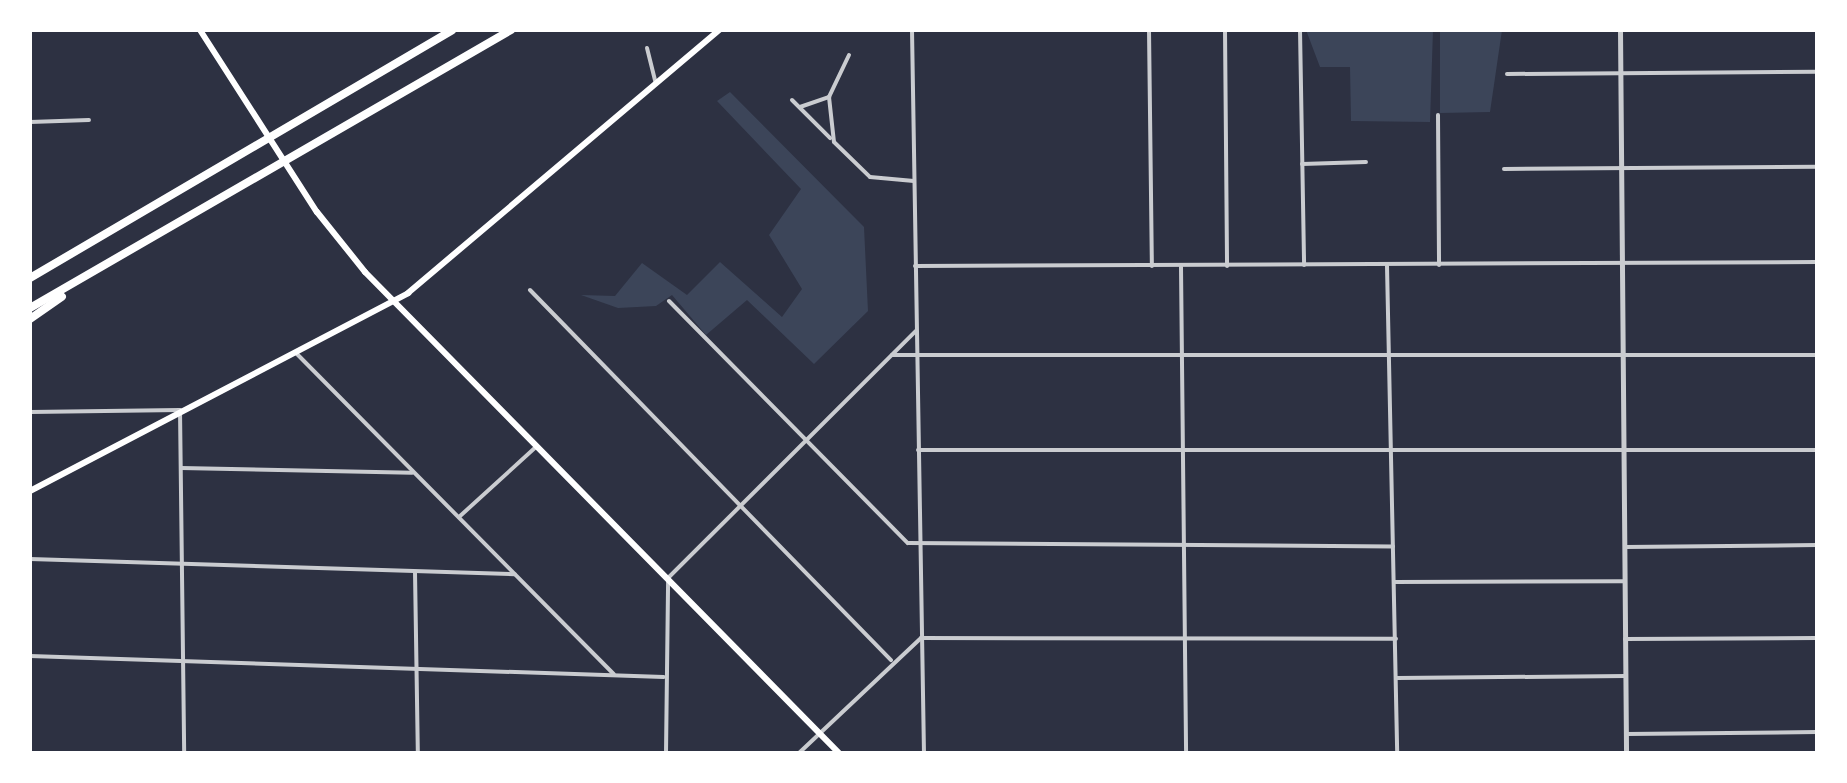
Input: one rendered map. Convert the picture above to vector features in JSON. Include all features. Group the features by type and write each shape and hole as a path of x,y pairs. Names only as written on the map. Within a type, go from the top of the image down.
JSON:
{"highway":[{"path":"30,276 244,155 452,30"},
{"path":"30,308 80,283 257,176 511,30"},
{"path":"30,319 80,283"}],"main road":[{"path":"200,30 317,212 393,300 839,753"},
{"path":"30,491 393,300 462,254 719,30"}],"street":[{"path":"912,30 918,544 924,753"},
{"path":"1149,30 1152,266"},
{"path":"1225,30 1227,266"},
{"path":"1300,30 1304,265"},
{"path":"1620,30 1626,753"},
{"path":"647,48 656,85"},
{"path":"834,142 829,97 849,55"},
{"path":"1507,74 1817,72"},
{"path":"800,107 829,97"},
{"path":"792,100 870,177 914,181"},
{"path":"1438,115 1439,265"},
{"path":"30,122 89,120"},
{"path":"1302,164 1366,162"},
{"path":"1504,169 1817,167"},
{"path":"915,266 1817,262"},
{"path":"1387,266 1387,452 1395,582 1397,753"},
{"path":"1181,267 1186,753"},
{"path":"530,290 892,661"},
{"path":"669,301 908,543 1393,546"},
{"path":"666,753 664,677 668,578 916,331"},
{"path":"295,352 614,674"},
{"path":"892,355 1817,355"},
{"path":"30,412 180,410 184,753"},
{"path":"459,518 537,446"},
{"path":"918,450 1817,450"},
{"path":"180,468 415,473"},
{"path":"1625,547 1817,545"},
{"path":"30,559 515,574"},
{"path":"415,572 418,753"},
{"path":"1395,582 1625,581"},
{"path":"799,753 892,661 921,638 1396,639"},
{"path":"1625,639 1817,638"},
{"path":"30,656 664,677"},
{"path":"1397,678 1626,676"},
{"path":"1626,734 1817,732"}],"shaded area":[{"path":"1306,30 1433,30 1430,122 1351,121 1350,67 1320,67"},
{"path":"1440,30 1502,30 1490,112 1440,113"},
{"path":"730,92 864,227 868,311 814,364 747,300 706,335 672,295 656,306 618,308 581,295 615,296 642,263 687,295 720,262 782,317 802,289 769,235 801,189 717,101"}]}
